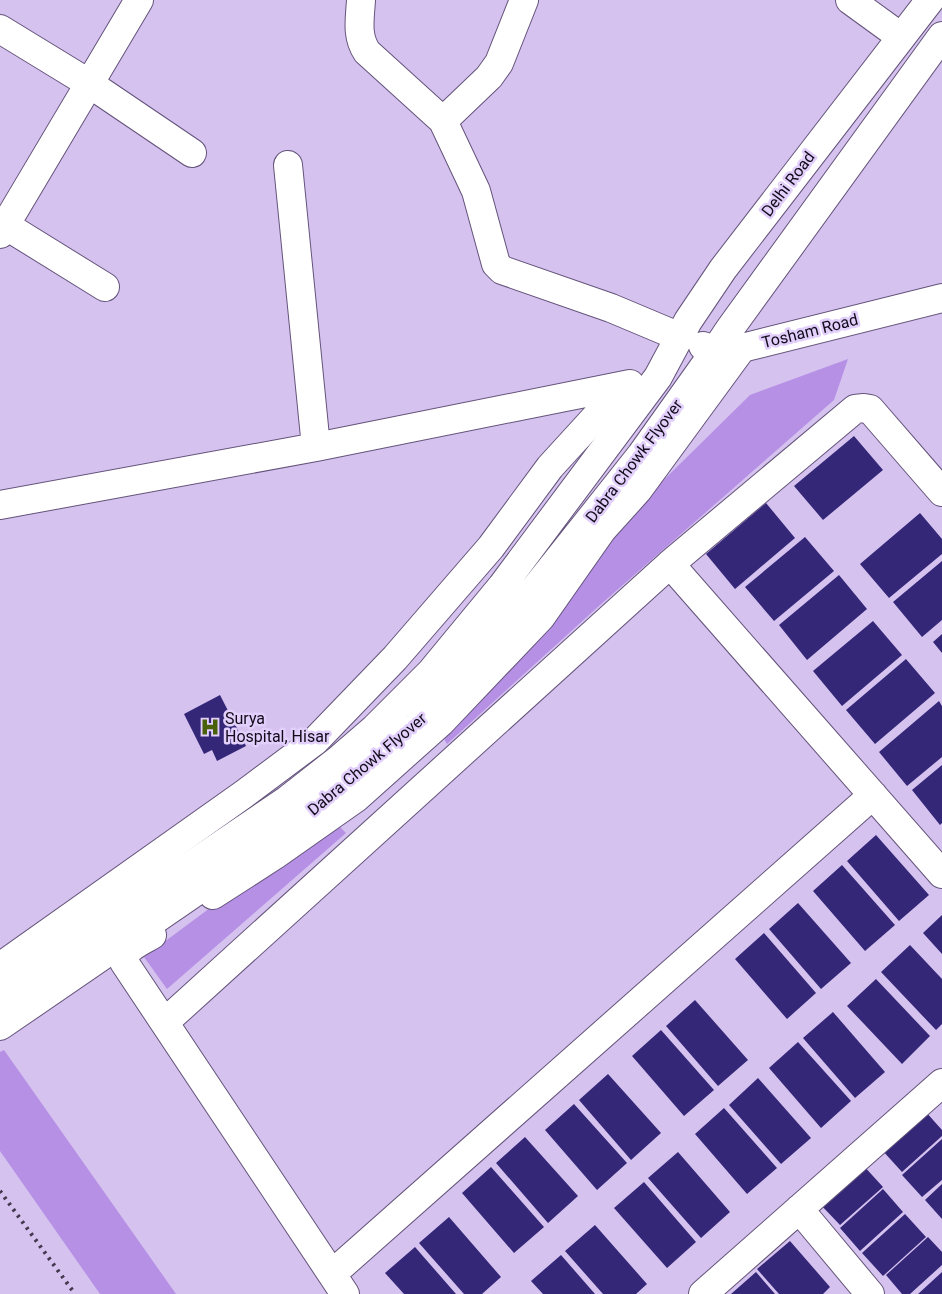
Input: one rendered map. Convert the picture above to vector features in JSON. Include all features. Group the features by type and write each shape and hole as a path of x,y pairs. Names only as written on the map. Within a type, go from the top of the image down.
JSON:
{"street":[{"path":"105,287 2,227 139,0"},
{"path":"362,0 360,36 362,44 367,52 443,121 476,191 498,267 612,308 680,337 728,349"},
{"path":"443,121 489,77 499,63 524,0"},
{"path":"850,0 901,37"},
{"name":"Delhi Road","path":"658,376 688,321 723,269 930,0"},
{"path":"0,28 90,84 192,152"},
{"path":"873,795 339,1284 124,962 123,957 126,952 275,855 356,798 441,722 541,617 602,530 638,490 728,349 728,330 942,36"},
{"path":"288,165 316,447"},
{"name":"Tosham Road","path":"728,349 942,298"},
{"name":"Dabra Chowk Flyover","path":"0,1026 303,818 417,726 522,605 728,349"},
{"path":"0,505 316,447 624,386 658,376"},
{"name":"Dabra Chowk Flyover","path":"0,995 287,800 375,728 432,672 502,586 658,376"},
{"path":"0,967 315,742 395,658 491,547 550,468 624,386"},
{"path":"165,1022 670,564 855,409 870,409 942,492"},
{"path":"670,564 942,874"},
{"path":"466,748 482,679"},
{"path":"702,1294 942,1083"},
{"path":"799,1209 870,1294"}],"shaded area":[{"path":"848,359 834,400 600,605 447,744 442,735 619,524 750,395"},
{"path":"331,818 346,833 167,989 144,957"},
{"path":"4,1050 176,1294 100,1294 0,1151 0,1052"}],"building":[{"path":"854,436 883,470 823,520 794,486"},
{"path":"766,503 795,538 735,589 706,554"},
{"path":"920,513 942,539 942,554 889,598 860,564"},
{"path":"805,537 834,571 774,621 745,587"},
{"path":"942,561 942,620 922,637 893,602"},
{"path":"839,575 867,609 807,660 779,625"},
{"path":"873,621 902,655 842,706 813,671"},
{"path":"942,634 942,653 933,642"},
{"path":"906,659 935,693 875,744 846,710"},
{"path":"220,695 246,746 217,761 212,750 204,754 184,714"},
{"path":"939,701 942,706 942,757 907,786 879,752"},
{"path":"942,765 942,823 940,825 912,790"},
{"path":"876,835 929,895 899,921 847,861"},
{"path":"842,865 895,925 865,951 813,891"},
{"path":"798,903 851,963 821,989 769,929"},
{"path":"942,915 942,954 923,933"},
{"path":"764,933 816,993 787,1019 735,959"},
{"path":"910,945 942,979 942,1024 936,1030 881,972"},
{"path":"876,979 930,1036 902,1064 847,1006"},
{"path":"695,1000 748,1060 718,1086 666,1026"},
{"path":"833,1012 885,1072 855,1098 803,1038"},
{"path":"661,1030 714,1090 684,1116 632,1056"},
{"path":"798,1042 851,1101 821,1128 769,1068"},
{"path":"608,1074 661,1133 631,1160 579,1100"},
{"path":"758,1078 811,1138 781,1164 729,1105"},
{"path":"574,1104 627,1163 597,1190 545,1130"},
{"path":"724,1108 777,1168 747,1194 695,1134"},
{"path":"925,1111 942,1130 942,1136 902,1172 882,1150"},
{"path":"525,1137 578,1196 548,1223 496,1163"},
{"path":"942,1139 942,1180 922,1197 902,1175"},
{"path":"678,1152 730,1212 701,1238 648,1178"},
{"path":"862,1164 883,1187 840,1225 819,1203"},
{"path":"491,1167 544,1227 514,1253 462,1193"},
{"path":"644,1182 696,1242 667,1268 614,1208"},
{"path":"942,1184 942,1219 925,1200"},
{"path":"883,1189 903,1212 860,1251 840,1228"},
{"path":"905,1214 926,1237 883,1276 862,1253"},
{"path":"449,1217 501,1277 482,1294 464,1294 419,1243"},
{"path":"595,1225 647,1284 636,1294 603,1294 565,1251"},
{"path":"928,1237 942,1252 942,1265 910,1294 902,1294 886,1275"},
{"path":"790,1241 830,1287 823,1294 779,1294 757,1269"},
{"path":"415,1247 456,1294 404,1294 385,1273"},
{"path":"561,1255 595,1294 543,1294 531,1281"},
{"path":"756,1272 775,1294 731,1294"},
{"path":"942,1272 942,1294 918,1294"}],"railway":[{"path":"0,1191 75,1294"}],"place":[{"name":"Surya Hospital, Hisar","path":"210,727"}]}
